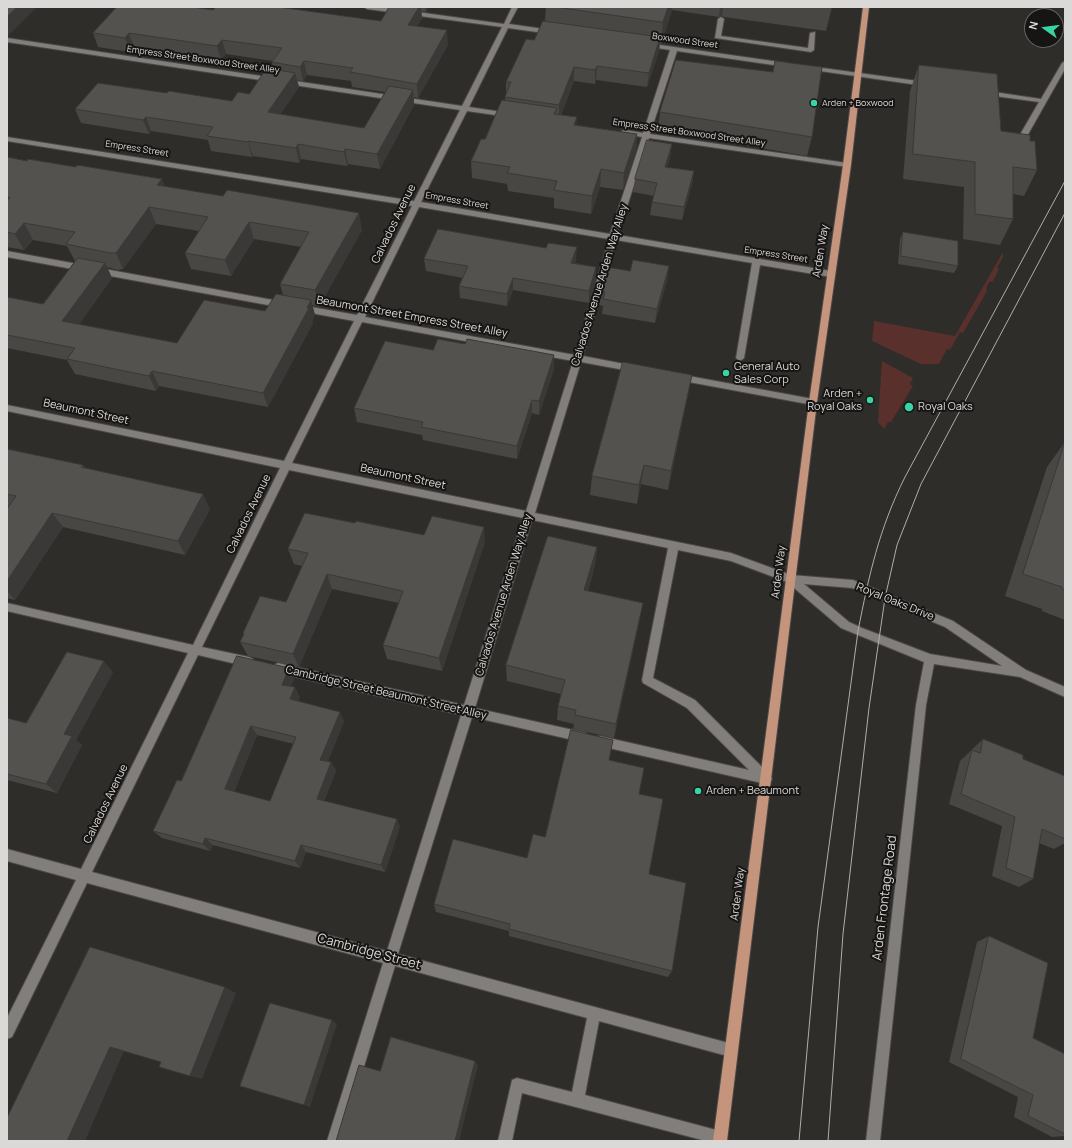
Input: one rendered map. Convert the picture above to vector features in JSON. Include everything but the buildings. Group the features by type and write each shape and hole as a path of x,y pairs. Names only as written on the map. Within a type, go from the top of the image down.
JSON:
{"main road":[{"name":"Arden Way","path":"720,1140 814,402 847,165 866,7"}],"street":[{"path":"367,7 562,34"},
{"name":"Calvados Avenue","path":"7,1032 286,466 515,7"},
{"path":"721,20 716,37 739,49 810,50 813,33"},
{"name":"Empress Street Boxwood Street Alley","path":"7,40 518,116"},
{"name":"Boxwood Street","path":"637,44 674,49 739,49 795,66"},
{"name":"Calvados Avenue Arden Way Alley","path":"334,1141 578,358 613,238 674,49"},
{"path":"1018,144 1065,63"},
{"path":"803,67 935,86"},
{"path":"981,92 1043,101"},
{"name":"Empress Street Boxwood Street Alley","path":"617,131 847,165"},
{"name":"Empress Street","path":"7,139 417,204 831,274"},
{"name":"Beaumont Street Empress Street Alley","path":"7,254 647,371"},
{"path":"740,358 756,262"},
{"path":"670,375 814,402"},
{"name":"Beaumont Street","path":"7,408 731,557 791,579"},
{"path":"674,545 647,680 691,704 766,779"},
{"name":"Royal Oaks Drive","path":"791,579 845,625 930,659 1022,673"},
{"name":"Royal Oaks Drive","path":"791,579 853,584 949,624 1022,673 1065,692"},
{"name":"Cambridge Street Beaumont Street Alley","path":"7,607 766,779"},
{"name":"Arden Frontage Road","path":"873,1141 921,705 930,659"},
{"name":"Cambridge Street","path":"7,855 731,1050"},
{"path":"577,1100 594,1013"},
{"path":"505,1141 517,1084 720,1140"}],"shaded area":[{"path":"1003,252 1003,257 997,268 999,269 993,281 989,282 986,288 987,291 963,333 960,332 950,350 947,349 939,364 921,364 872,341 874,321 955,336"},
{"path":"882,361 913,378 910,384 913,386 891,422 888,422 884,429 878,422"}],"tram line":[{"path":"799,1141 818,927 858,631 876,552 888,515 905,477 1065,181"},
{"path":"828,1141 843,934 869,708 885,598 897,545 921,484 1065,213"}],"place":[{"name":"Arden + Boxwood","path":"814,103"},
{"name":"General Auto Sales Corp","path":"726,373"},
{"name":"Arden + Royal Oaks","path":"870,400"},
{"name":"Royal Oaks","path":"909,407"},
{"name":"Arden + Beaumont","path":"698,791"}]}
